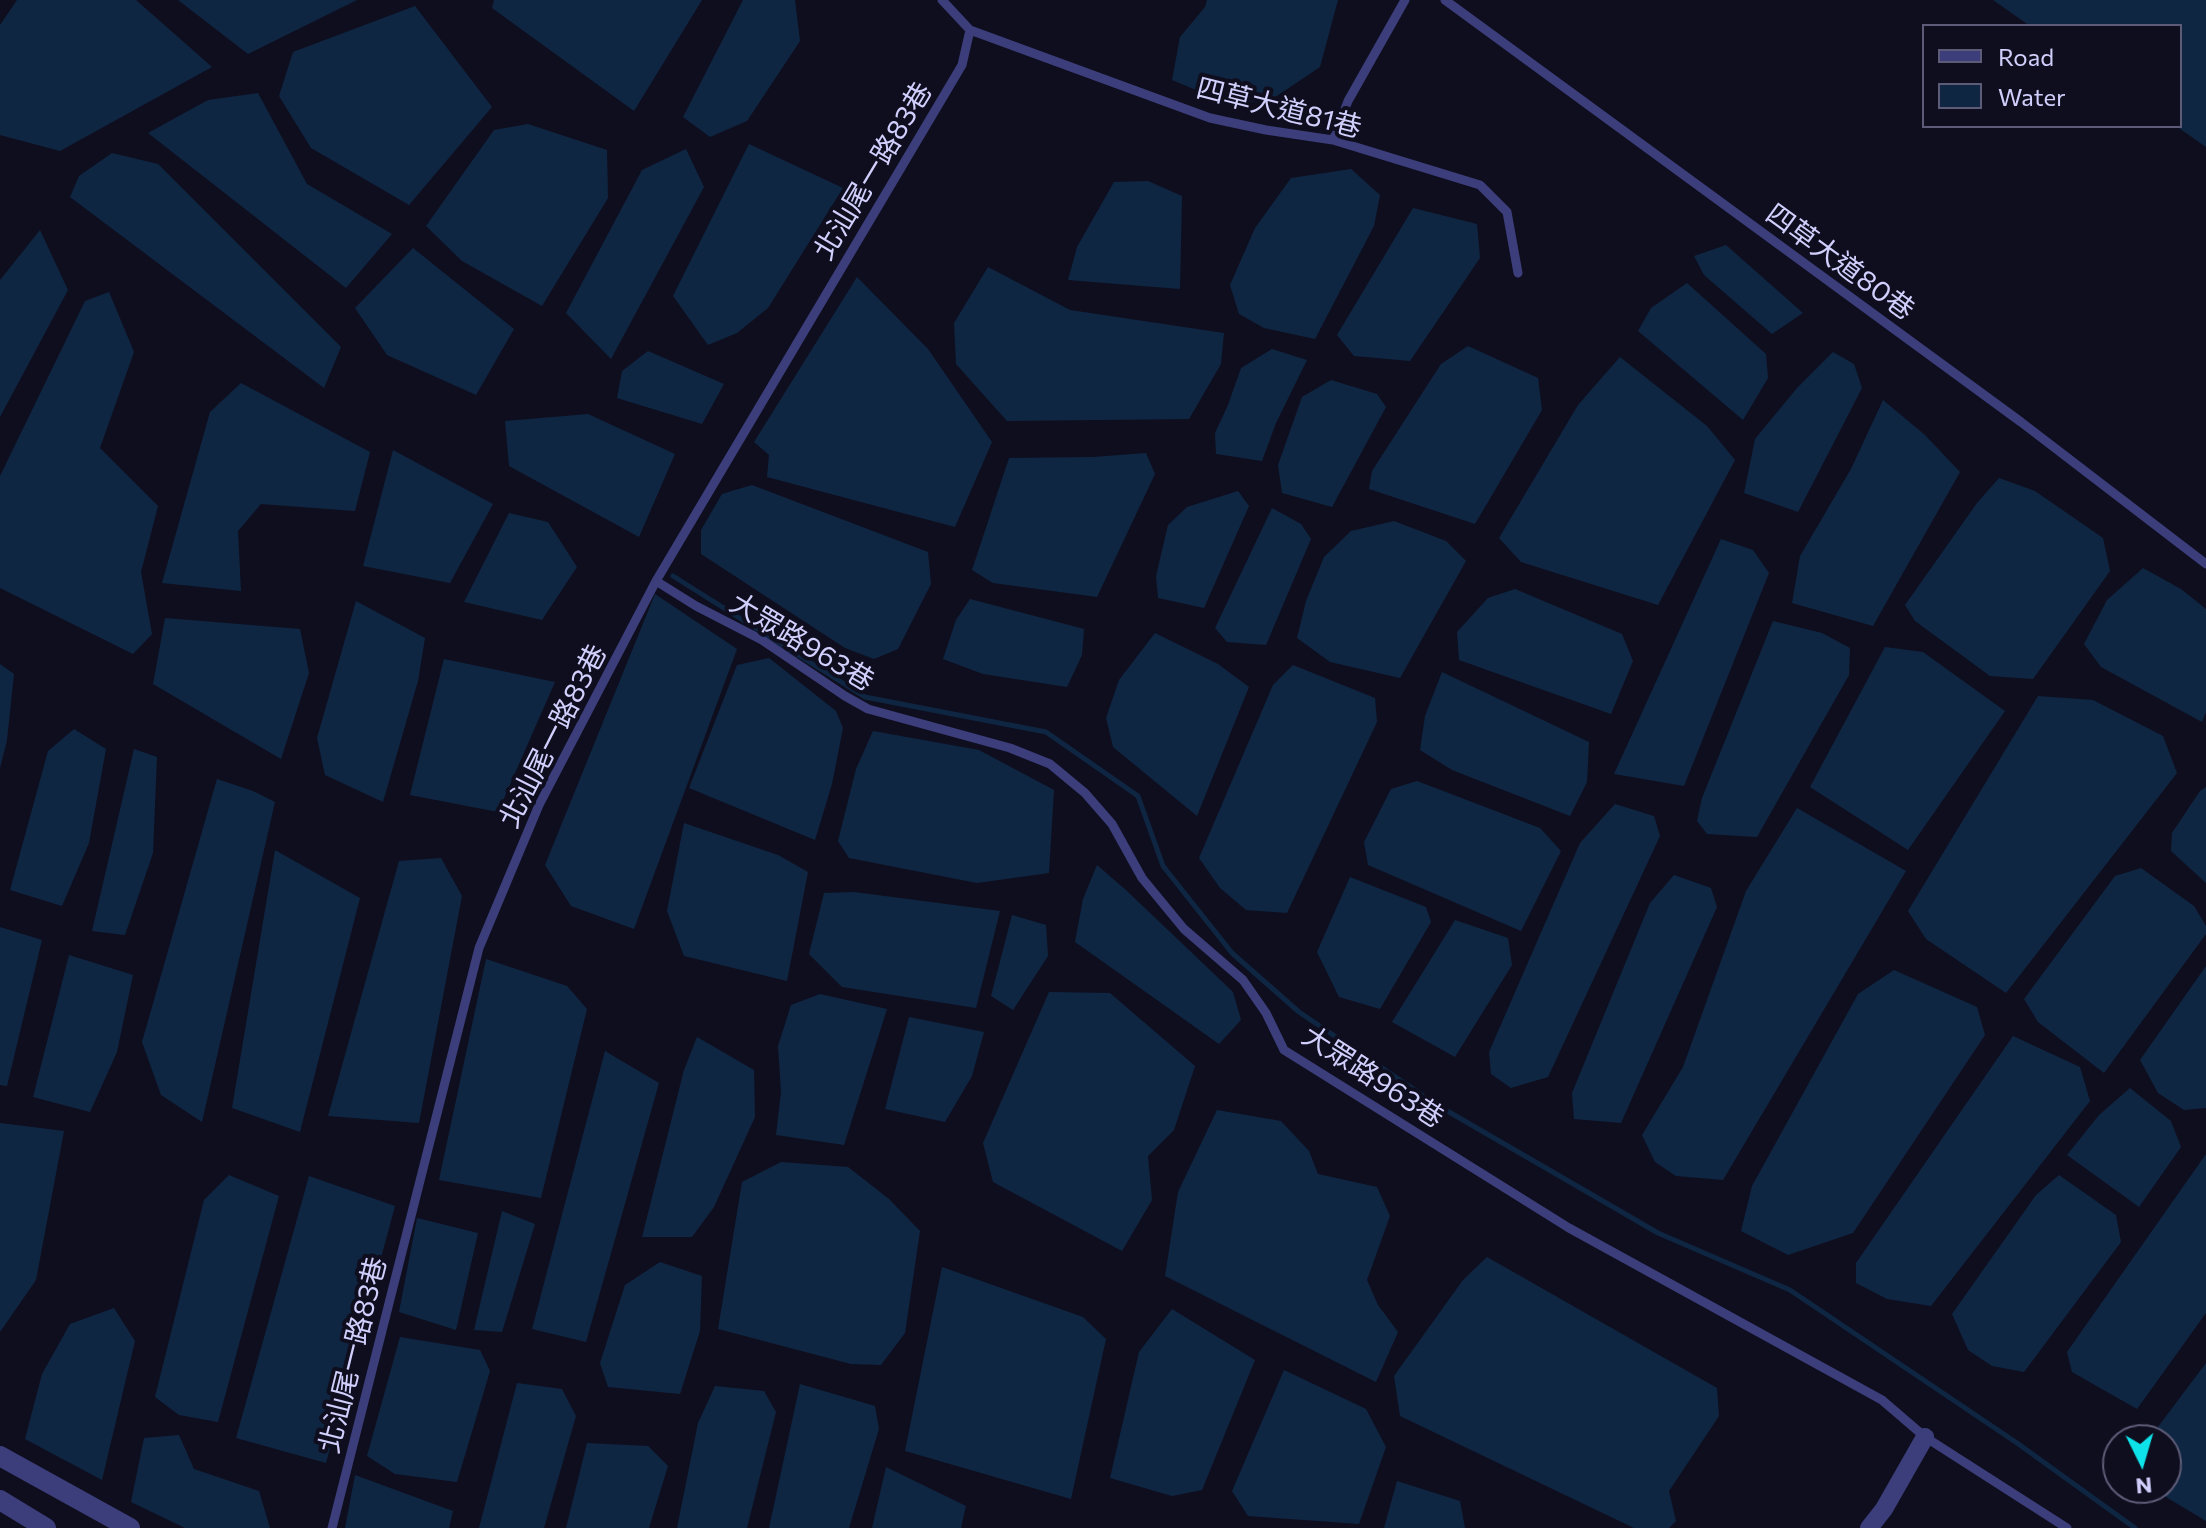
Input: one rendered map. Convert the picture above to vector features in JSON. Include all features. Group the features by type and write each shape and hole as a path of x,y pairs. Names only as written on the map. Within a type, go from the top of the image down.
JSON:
{"street":[{"path":"1869,1528 1884,1509 1925,1437"},
{"path":"0,1456 130,1528"},
{"path":"0,1500 42,1526"},
{"path":"0,1520 42,1526"}],"lane":[{"name":"四草大道81巷","path":"942,0 970,30 1210,118 1333,140 1480,185 1507,212 1518,273"},
{"path":"1333,140 1348,101 1405,0"},
{"name":"四草大道80巷","path":"1445,0 2021,422 2206,564"},
{"name":"北汕尾一路83巷","path":"332,1528 479,948 539,805 656,581 962,65 970,30"},
{"name":"大眾路963巷","path":"656,581 762,640 868,709 1010,748 1050,764 1085,793 1112,824 1142,878 1184,929 1243,980 1266,1013 1284,1050 1569,1228 1882,1400 1925,1437 2067,1528"}],"water":[{"path":"17,0 136,0 212,67 60,151 0,135 0,25"},
{"path":"178,0 357,0 248,54"},
{"path":"494,0 702,0 634,111 492,8"},
{"path":"743,0 795,0 800,41 747,121 710,137 683,117"},
{"path":"1207,0 1338,0 1320,67 1265,104 1201,92 1172,80 1180,37 1205,7"},
{"path":"1993,0 2206,0 2206,147 2179,128 2182,128 2182,24 2027,24"},
{"path":"415,6 492,107 409,205 311,148 279,96 293,52"},
{"path":"258,93 307,184 392,234 346,288 148,133 208,100"},
{"path":"528,124 607,150 608,198 542,306 462,261 426,226 494,130"},
{"path":"749,144 843,188 768,308 737,333 708,345 673,296"},
{"path":"686,149 704,187 611,359 566,313 642,170"},
{"path":"112,153 158,164 341,347 324,388 70,197 79,176"},
{"path":"1351,169 1380,195 1374,226 1315,339 1264,328 1239,314 1230,285 1255,228 1291,178"},
{"path":"1148,181 1182,196 1180,289 1068,280 1077,247 1114,182"},
{"path":"1413,208 1477,224 1480,258 1410,361 1354,356 1337,335"},
{"path":"40,230 68,290 0,417 0,280"},
{"path":"1726,245 1803,313 1772,334 1704,275 1694,256"},
{"path":"413,248 514,329 476,395 387,355 355,308"},
{"path":"988,267 1070,310 1224,333 1221,364 1189,419 1007,421 956,364 954,323"},
{"path":"857,277 928,349 992,442 955,527 767,477 769,455 754,442"},
{"path":"1687,283 1766,354 1768,378 1743,420 1638,331 1651,308"},
{"path":"109,292 134,352 100,448 158,506 141,572 152,634 133,654 0,588 0,476 85,301"},
{"path":"1468,346 1538,378 1542,410 1475,524 1369,489 1372,471 1441,364"},
{"path":"1272,349 1307,360 1276,423 1262,461 1216,454 1215,433 1241,368"},
{"path":"648,351 724,384 702,424 617,398 622,371"},
{"path":"1833,352 1854,364 1862,388 1798,512 1744,493 1755,439 1797,388"},
{"path":"1620,357 1707,426 1735,460 1658,605 1521,562 1499,538 1578,405"},
{"path":"1331,380 1377,394 1386,407 1332,507 1282,493 1278,465 1302,397"},
{"path":"241,383 370,452 355,511 261,504 238,531 241,591 162,583 210,412"},
{"path":"1883,400 1925,435 1960,472 1873,626 1792,603 1800,556 1851,469"},
{"path":"588,414 675,454 639,537 509,466 505,421"},
{"path":"393,450 493,504 450,583 363,566"},
{"path":"1146,453 1155,474 1097,597 993,583 972,570 1009,458"},
{"path":"1999,478 2035,491 2103,538 2110,571 2033,679 1990,676 1915,621 1905,605 1977,503"},
{"path":"752,485 928,552 931,584 898,649 874,659 845,648 701,554 701,530 722,494"},
{"path":"1238,491 1249,506 1204,608 1158,598 1156,576 1168,525 1187,507"},
{"path":"1272,508 1301,524 1311,539 1266,645 1227,642 1215,628"},
{"path":"509,513 548,522 577,567 542,620 464,602"},
{"path":"1394,521 1446,541 1466,561 1400,678 1330,662 1297,638 1306,601 1324,557 1351,531"},
{"path":"1721,539 1753,550 1769,573 1684,786 1614,774"},
{"path":"2143,568 2181,589 2206,609 2206,712 2202,722 2101,667 2084,644 2107,600"},
{"path":"1515,589 1622,634 1633,661 1611,714 1459,660 1457,632 1488,598"},
{"path":"655,594 737,649 634,929 571,906 545,865"},
{"path":"970,599 1084,629 1082,655 1067,687 983,674 943,659 956,620"},
{"path":"356,601 425,638 418,681 383,802 325,775 317,738"},
{"path":"165,618 300,629 309,673 281,759 153,684"},
{"path":"1773,621 1822,633 1850,648 1849,675 1757,837 1707,834 1697,821 1702,798"},
{"path":"1155,633 1218,664 1249,687 1197,816 1113,747 1106,718 1119,680"},
{"path":"1885,647 1923,652 2005,711 1908,850 1810,787"},
{"path":"769,658 836,711 843,728 832,784 815,840 689,788 737,665"},
{"path":"444,659 555,682 498,812 410,795"},
{"path":"0,664 14,674 7,740 0,768"},
{"path":"1293,665 1375,698 1377,722 1287,913 1246,910 1220,888 1199,858 1273,685"},
{"path":"1442,672 1589,742 1587,782 1570,816 1452,770 1420,750 1425,716"},
{"path":"2038,696 2093,700 2163,736 2177,773 2006,993 1926,939 1908,911"},
{"path":"74,729 106,749 89,843 62,906 10,890 48,751"},
{"path":"873,731 979,750 1054,790 1049,873 977,883 849,858 838,841 856,769"},
{"path":"134,749 157,757 153,853 125,935 92,931"},
{"path":"217,779 275,802 202,1122 161,1095 142,1042"},
{"path":"1417,781 1540,828 1561,851 1521,931 1368,865 1364,842 1391,789"},
{"path":"2206,787 2206,883 2171,851 2172,833 2200,791"},
{"path":"1615,804 1654,816 1660,836 1548,1077 1511,1088 1491,1074 1489,1052 1580,843"},
{"path":"1797,808 1906,871 1723,1180 1676,1176 1655,1162 1642,1135 1683,1067 1746,891"},
{"path":"684,823 778,855 808,872 787,981 684,956 667,911"},
{"path":"275,850 360,898 300,1132 232,1108"},
{"path":"441,858 462,896 419,1123 328,1116 399,861"},
{"path":"1097,865 1233,992 1241,1020 1219,1044 1075,942 1083,899"},
{"path":"2141,868 2194,906 2206,926 2206,934 2104,1073 2038,1022 2024,999 2115,876"},
{"path":"1674,875 1711,888 1717,907 1621,1123 1574,1119 1572,1093 1650,903"},
{"path":"1350,877 1426,907 1431,922 1380,1009 1339,997 1317,952"},
{"path":"854,892 1000,911 976,1008 842,987 809,954 824,893"},
{"path":"1012,915 1046,925 1048,956 1013,1010 991,996"},
{"path":"1455,920 1508,938 1512,965 1455,1057 1392,1022"},
{"path":"0,927 42,940 7,1086 0,1085"},
{"path":"69,955 133,975 117,1052 90,1112 33,1097"},
{"path":"486,959 567,986 587,1009 541,1198 439,1180"},
{"path":"2206,966 2206,1108 2184,1110 2158,1093 2140,1060"},
{"path":"1894,970 1977,1007 1985,1035 1853,1233 1788,1255 1741,1231 1752,1186 1858,994"},
{"path":"1049,992 1110,993 1195,1066 1174,1130 1148,1156 1152,1200 1122,1251 993,1182 983,1143"},
{"path":"820,994 887,1009 844,1145 776,1135 781,1092 778,1046 791,1005"},
{"path":"909,1017 984,1032 972,1076 945,1122 885,1109"},
{"path":"2013,1036 2080,1067 2090,1101 1931,1306 1887,1299 1856,1283 1856,1263"},
{"path":"697,1037 754,1070 755,1117 714,1207 692,1237 642,1237 684,1070"},
{"path":"605,1051 659,1083 586,1342 532,1329"},
{"path":"2130,1088 2171,1121 2181,1147 2139,1207 2067,1155 2099,1115"},
{"path":"1217,1110 1281,1121 1309,1151 1318,1174 1377,1187 1390,1216 1367,1280 1378,1305 1398,1332 1376,1382 1165,1276 1178,1192"},
{"path":"0,1123 64,1131 36,1280 0,1332"},
{"path":"2206,1154 2206,1313 2137,1409 2072,1372 2067,1352"},
{"path":"781,1162 848,1167 889,1199 920,1231 905,1333 881,1365 851,1364 718,1329 742,1182"},
{"path":"229,1175 279,1196 218,1422 179,1415 155,1397 204,1200"},
{"path":"2059,1175 2116,1215 2121,1242 2024,1372 1992,1366 1968,1350 1952,1314 2036,1195"},
{"path":"309,1176 395,1206 326,1463 236,1438"},
{"path":"502,1211 535,1224 502,1332 474,1330"},
{"path":"417,1218 478,1233 456,1330 399,1312"},
{"path":"1487,1257 1717,1388 1719,1416 1669,1491 1676,1521 1669,1528 1634,1528 1400,1416 1394,1376 1463,1280"},
{"path":"660,1262 702,1276 700,1331 680,1394 608,1387 600,1363 625,1285"},
{"path":"942,1267 1083,1317 1106,1339 1071,1499 905,1451"},
{"path":"114,1308 135,1341 102,1480 25,1439 42,1374 70,1324"},
{"path":"1172,1309 1255,1360 1202,1490 1172,1496 1110,1478 1139,1352"},
{"path":"400,1337 480,1350 490,1371 457,1482 395,1474 367,1456"},
{"path":"2206,1363 2206,1521 2178,1504 2182,1504 2182,1424 2160,1424"},
{"path":"1284,1370 1366,1409 1386,1447 1359,1524 1248,1516 1232,1491"},
{"path":"517,1383 562,1389 576,1416 544,1528 479,1528"},
{"path":"800,1384 875,1406 879,1429 849,1528 769,1528"},
{"path":"715,1386 764,1391 776,1412 747,1528 677,1528 698,1423"},
{"path":"179,1435 194,1469 259,1491 270,1528 185,1528 131,1502 144,1438"},
{"path":"587,1443 648,1446 668,1466 649,1528 566,1528"},
{"path":"886,1467 966,1506 961,1528 872,1528"},
{"path":"355,1475 453,1511 449,1528 345,1528"},
{"path":"1397,1481 1460,1501 1465,1528 1384,1528"}],"waterway":[{"path":"673,576 865,697 1046,732 1138,796 1163,866 1232,953 1299,1012 1437,1105 1658,1233 1790,1290 2017,1443 2135,1528"}]}
